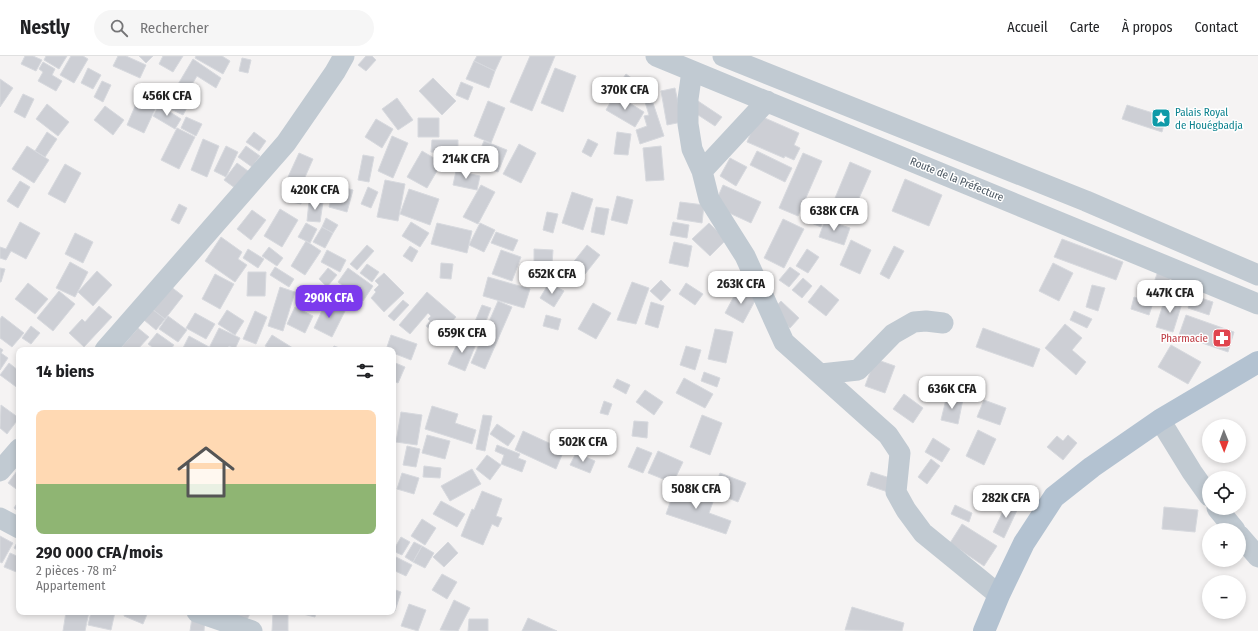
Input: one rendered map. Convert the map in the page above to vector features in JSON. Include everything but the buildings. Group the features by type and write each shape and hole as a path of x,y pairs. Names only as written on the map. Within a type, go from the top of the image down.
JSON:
{"main road":[{"path":"984,631 999,595 1024,543 1054,497 1092,467 1160,420 1258,362"}],"street":[{"path":"108,347 286,143 335,72 344,56"},
{"name":"Route de la Préfecture","path":"656,56 1258,304"},
{"path":"723,56 1086,201 1258,275"},
{"path":"692,71 688,99 688,124 692,149 702,171 709,199 745,256 784,342 888,435 900,453 896,492 906,510 923,533 999,595"},
{"path":"702,171 767,101"},
{"path":"821,374 858,370 893,334 914,322 926,320 943,323"},
{"path":"1160,420 1202,486"},
{"path":"0,471 16,452"},
{"path":"1223,515 1229,523"},
{"path":"0,518 16,526"},
{"path":"1246,543 1258,557"},
{"path":"205,615 252,631"}],"place":[{"name":"Palais Royal de Houégbadja","path":"1161,118"},
{"name":"Pharmacie","path":"1222,338"}]}
